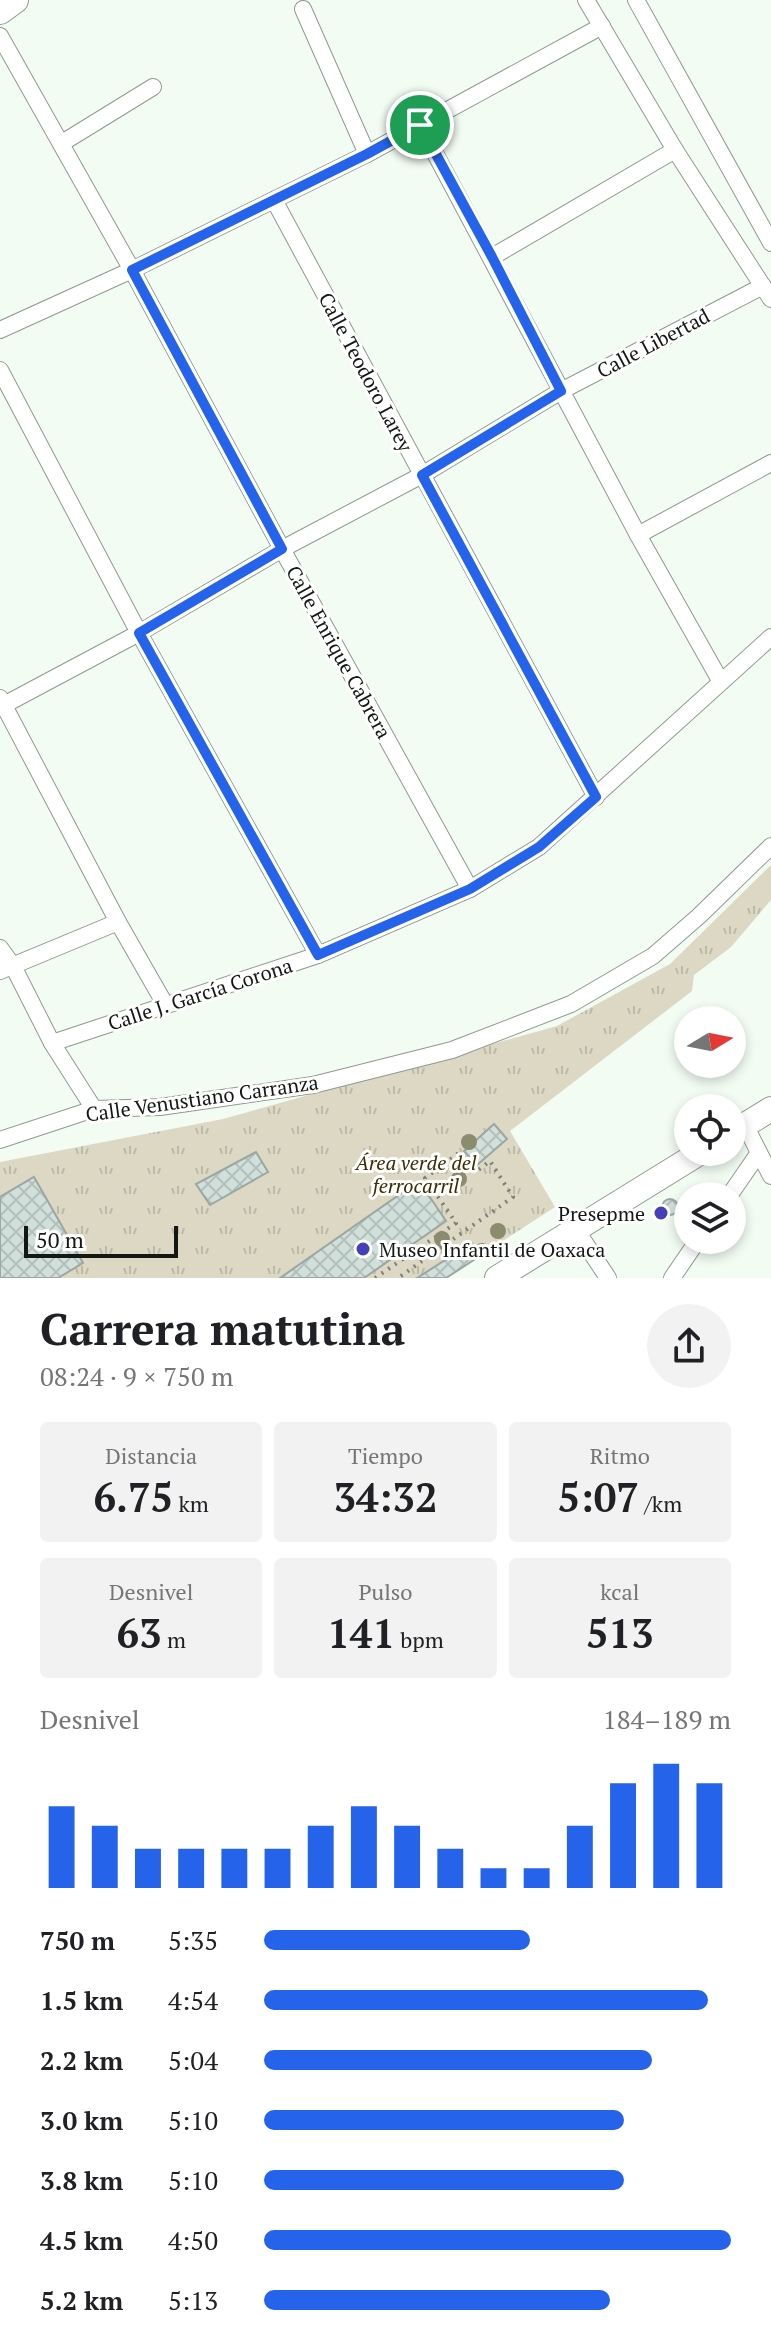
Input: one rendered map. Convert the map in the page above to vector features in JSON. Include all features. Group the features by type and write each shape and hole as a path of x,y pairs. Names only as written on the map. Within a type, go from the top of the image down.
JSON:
{"main road":[{"path":"0,11 15,0"},
{"path":"746,1125 771,1109"},
{"path":"497,1278 678,1166"}],"street":[{"path":"586,0 675,150 767,292"},
{"path":"636,0 771,243"},
{"path":"303,9 367,154"},
{"path":"0,330 132,270 367,154 602,26"},
{"name":"Calle Enrique Cabrera","path":"0,36 132,270 470,889"},
{"path":"62,143 153,87"},
{"path":"420,125 638,535 721,682"},
{"path":"492,257 675,150"},
{"name":"Calle Teodoro Larey","path":"274,200 596,797"},
{"name":"Calle Libertad","path":"1,703 139,633 282,549 422,475 561,391 767,292"},
{"path":"0,370 139,633 318,955"},
{"path":"638,535 771,463"},
{"name":"Calle J. García Corona","path":"52,1043 318,955 470,889 539,847 771,637"},
{"path":"1,703 166,1006"},
{"name":"Calle Venustiano Carranza","path":"0,1140 94,1109 160,1107 313,1085 452,1050 571,1004 653,956 771,846"},
{"path":"6,969 118,922"},
{"path":"0,948 6,969 94,1109"},
{"path":"746,1138 771,1176"},
{"path":"739,1182 758,1154"},
{"path":"575,1228 608,1278"},
{"path":"672,1278 688,1254"}],"path":[{"path":"375,1278 456,1223 425,1178 460,1152 477,1171 490,1161 513,1197 398,1278"}],"green space":[{"name":"Área verde del ferrocarril","path":"771,865 771,900 731,947 694,975 692,991 510,1131 555,1207 446,1278 0,1278 0,1162 223,1119 557,1026 670,964"}],"building":[{"path":"494,1124 507,1139 477,1165 464,1151"},
{"path":"256,1152 268,1172 210,1205 196,1184"},
{"path":"34,1177 83,1263 58,1278 0,1278 0,1197"},
{"name":"Museo Infantil de Oaxaca","path":"419,1181 446,1221 364,1278 280,1278"},
{"path":"670,1199 674,1201 674,1213 670,1215 662,1207"},
{"name":"Museo Infantil de Oaxaca","path":"472,1243 480,1256 446,1278 417,1278"}],"place":[{"name":"Presepme","path":"661,1213"},
{"name":"Museo Infantil de Oaxaca","path":"363,1249"}],"route":[{"path":"420,125 561,391 422,475 596,797 539,847 470,889 318,955 139,633 282,549 132,270 420,125"}]}
